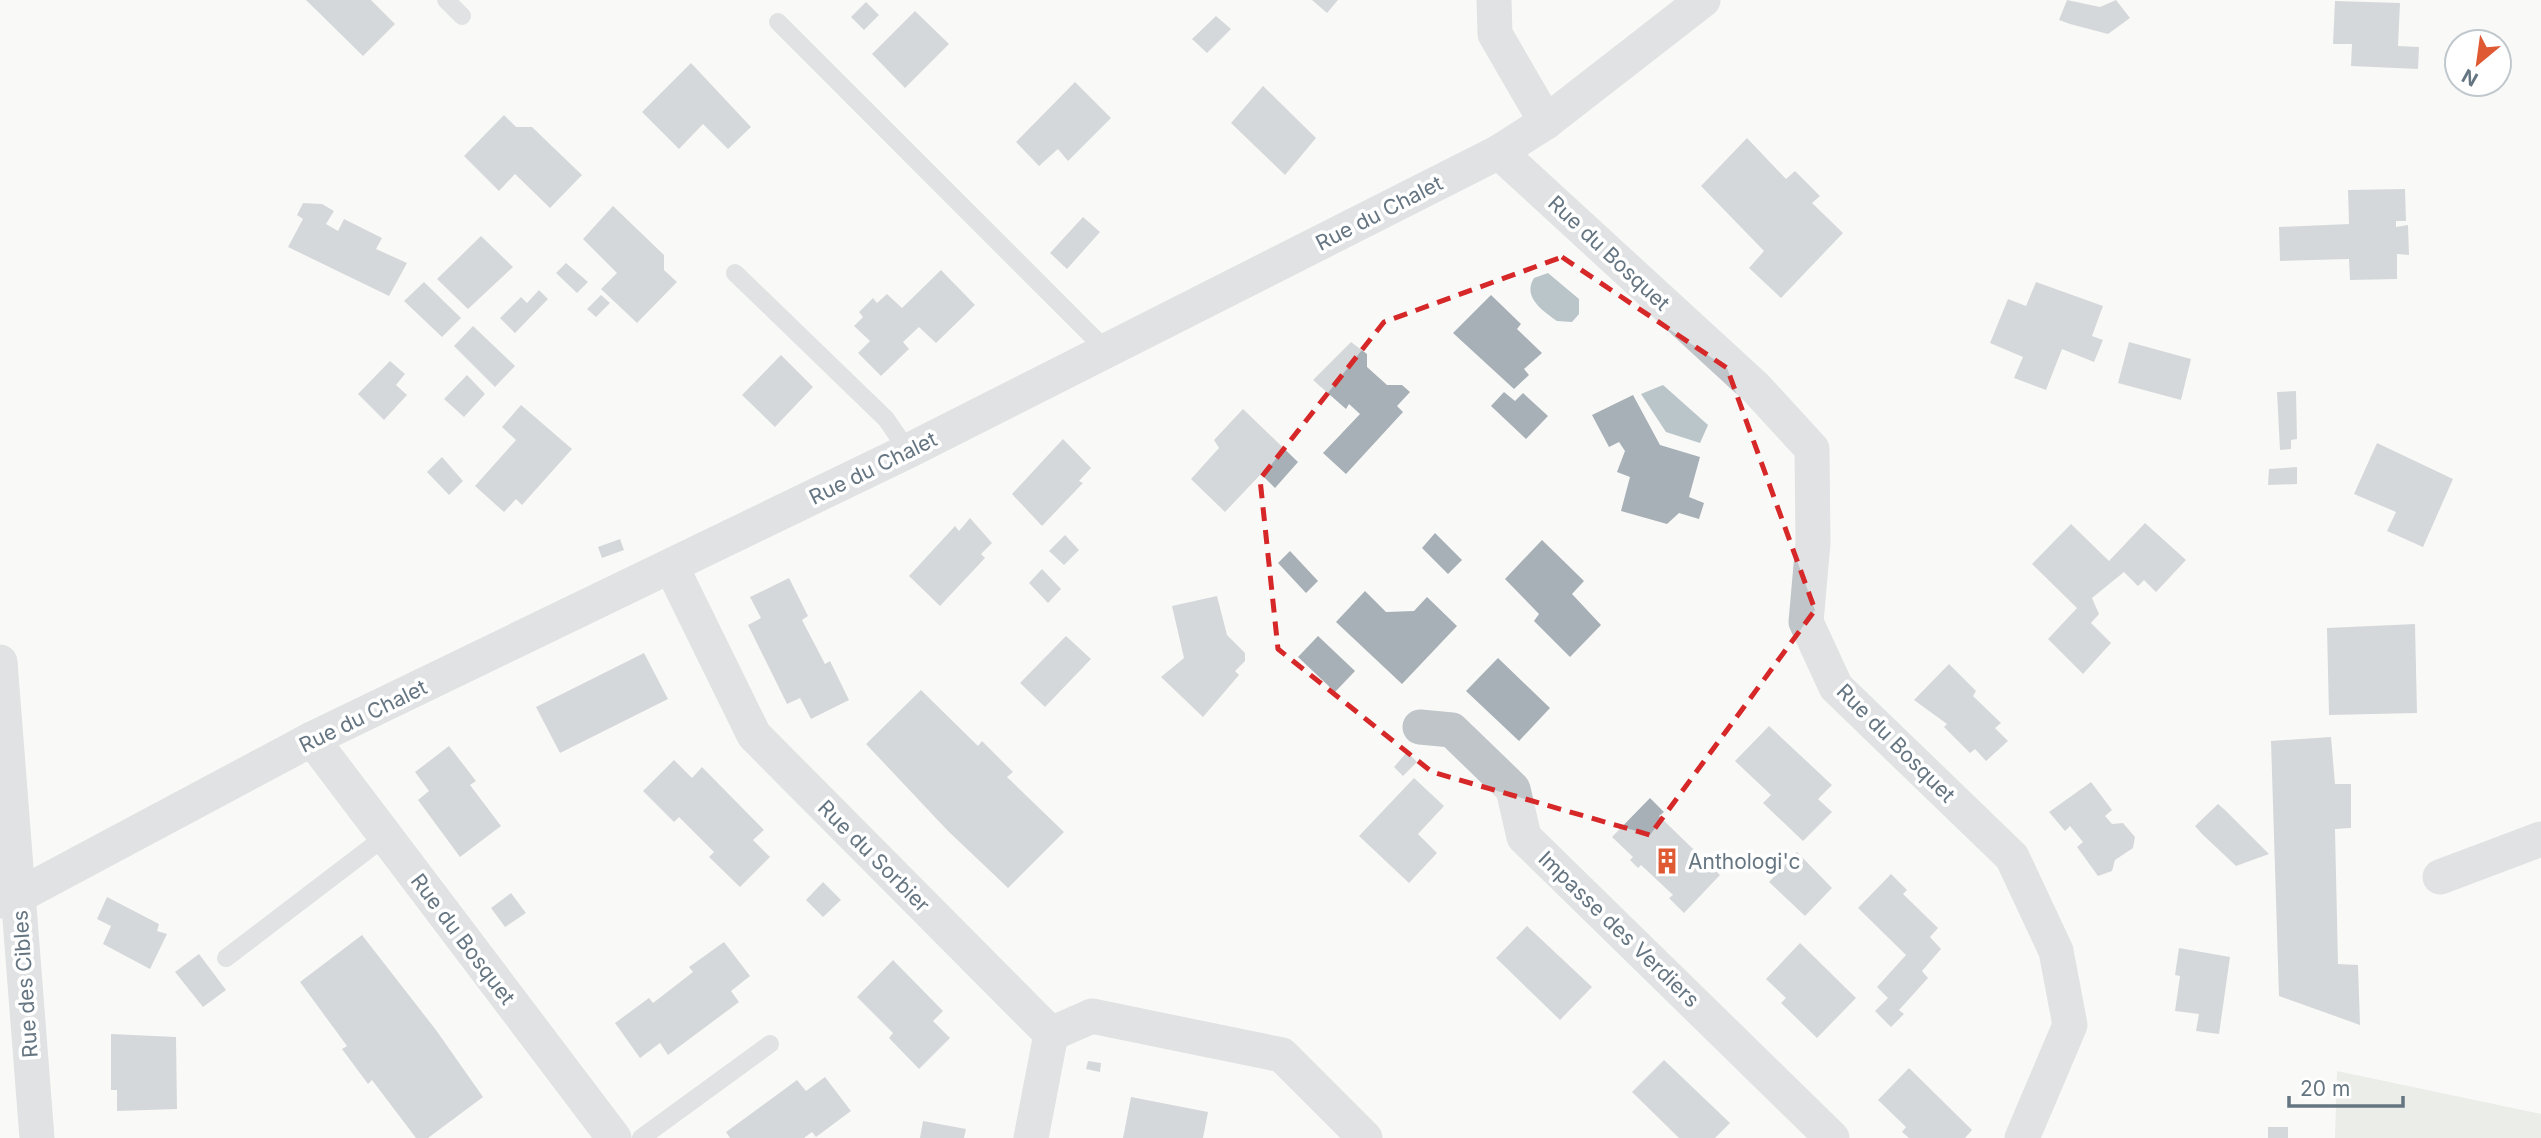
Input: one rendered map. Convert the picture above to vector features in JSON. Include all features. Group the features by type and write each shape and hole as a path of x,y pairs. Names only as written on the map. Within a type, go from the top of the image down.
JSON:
{"street":[{"path":"1494,0 1495,34 1546,122"},
{"name":"Rue du Chalet","path":"9,899 312,739 672,568 1499,152 1546,122 1703,0"},
{"name":"Rue du Bosquet","path":"1499,152 1756,388 1812,449 1813,543 1806,622 1836,687 2012,857 2056,951 2070,1024 2022,1138"},
{"name":"Rue du Sorbier","path":"672,568 754,735 1051,1034"},
{"name":"Rue des Cibles","path":"0,662 9,899 37,1138"},
{"name":"Impasse des Verdiers","path":"1420,727 1452,730 1513,789 1524,837 1832,1138"},
{"name":"Rue du Bosquet","path":"312,739 614,1138"},
{"path":"2440,877 2541,839"},
{"path":"1031,1138 1051,1034 1092,1017 1282,1055 1366,1138"}],"lane":[{"path":"446,0 462,16"},
{"path":"778,22 1107,351"},
{"path":"736,273 886,419 908,451"},
{"path":"226,958 386,836"},
{"path":"641,1138 770,1044"}],"highlighted area":[{"path":"1562,257 1727,368 1815,610 1650,835 1432,772 1278,649 1260,479 1384,322"}],"shaded area":[{"path":"1548,273 1579,299 1579,314 1572,322 1557,321 1540,308 1532,297 1531,285 1534,278"},
{"path":"1663,385 1708,425 1700,443 1666,432 1641,394"},
{"path":"2337,1071 2541,1114 2541,1138 2335,1138"}],"building":[{"path":"306,0 371,0 395,24 363,56"},
{"path":"1312,0 1338,0 1327,13"},
{"path":"2067,0 2100,7 2116,0 2130,18 2108,34 2070,24 2059,20"},
{"path":"2335,1 2400,3 2398,46 2419,47 2418,69 2351,66 2352,44 2333,44"},
{"path":"866,2 879,15 864,30 851,17"},
{"path":"915,11 949,44 905,88 872,54"},
{"path":"1216,16 1231,29 1207,53 1192,39"},
{"path":"691,63 751,127 728,149 703,124 679,149 642,112"},
{"path":"1075,82 1111,118 1068,161 1058,149 1039,166 1016,142"},
{"path":"1263,86 1316,138 1285,175 1231,123"},
{"path":"504,115 516,127 532,127 582,175 550,208 515,174 499,191 464,156"},
{"path":"1747,138 1786,179 1795,171 1820,196 1812,203 1843,233 1781,298 1749,268 1764,251 1701,186"},
{"path":"2405,189 2406,221 2396,221 2396,227 2408,225 2409,255 2397,254 2397,279 2350,280 2349,259 2280,261 2279,227 2349,224 2348,190"},
{"path":"303,203 322,204 334,211 326,224 338,231 344,219 382,238 376,249 407,263 389,296 288,247 303,219 297,215"},
{"path":"613,206 664,255 664,270 677,282 637,323 601,289 617,273 583,239"},
{"path":"1083,217 1100,232 1067,269 1050,253"},
{"path":"481,236 513,267 468,309 437,279"},
{"path":"566,263 588,282 577,293 556,273"},
{"path":"941,270 975,305 936,343 919,327 903,342 909,349 881,376 858,353 870,341 854,326 863,317 859,312 873,298 877,303 887,294 902,308"},
{"path":"424,282 461,318 442,337 404,301"},
{"path":"2036,282 2103,306 2092,336 2103,340 2094,362 2062,349 2046,390 2014,378 2023,357 1990,343 2008,299 2026,306"},
{"path":"539,290 548,299 515,333 500,318 521,297 527,303"},
{"path":"601,295 610,303 596,317 587,309"},
{"path":"1491,295 1521,324 1517,329 1542,353 1524,369 1529,375 1514,389 1453,333"},
{"path":"473,326 515,366 495,387 454,346"},
{"path":"1351,342 1367,354 1367,367 1387,385 1402,385 1410,392 1397,406 1403,412 1346,474 1323,453 1360,414 1349,404 1346,409 1313,380"},
{"path":"2129,342 2191,359 2181,400 2118,383"},
{"path":"781,355 813,387 775,427 742,395"},
{"path":"390,361 405,374 396,385 407,395 384,420 358,394"},
{"path":"467,375 485,394 464,417 444,399"},
{"path":"2296,391 2297,439 2291,440 2291,449 2280,450 2277,392"},
{"path":"1504,392 1515,401 1523,393 1548,416 1526,439 1491,406"},
{"path":"1633,395 1660,445 1700,457 1689,497 1704,503 1699,519 1679,513 1667,524 1621,511 1630,477 1617,472 1625,451 1619,442 1609,447 1592,415"},
{"path":"521,405 572,449 522,505 516,499 504,512 475,486 516,440 502,427"},
{"path":"1243,409 1298,462 1275,488 1261,474 1225,512 1191,479 1219,448 1214,440"},
{"path":"1063,439 1091,468 1079,481 1083,483 1042,526 1012,494"},
{"path":"2377,443 2453,479 2423,547 2387,531 2396,512 2354,494"},
{"path":"442,457 463,481 449,495 427,472"},
{"path":"2297,467 2297,484 2268,485 2269,469"},
{"path":"970,518 992,543 981,554 985,558 940,606 909,576 955,526 959,531"},
{"path":"2145,523 2186,560 2156,592 2144,580 2138,586 2124,572 2092,598 2099,614 2091,623 2111,643 2083,674 2048,639 2077,608 2032,564 2071,524 2109,561"},
{"path":"1435,533 1462,560 1448,574 1422,548"},
{"path":"1065,535 1079,550 1064,565 1049,551"},
{"path":"620,539 624,550 602,558 598,547"},
{"path":"1542,540 1584,581 1572,594 1601,625 1570,657 1534,621 1539,614 1505,579"},
{"path":"1290,551 1318,581 1306,593 1278,563"},
{"path":"1042,569 1061,589 1048,603 1029,583"},
{"path":"789,578 808,616 802,620 825,664 830,661 849,700 811,719 800,698 787,704 748,625 761,618 750,597"},
{"path":"1365,591 1386,612 1414,611 1427,597 1457,626 1402,684 1336,622"},
{"path":"1217,596 1227,635 1245,653 1245,661 1235,671 1239,675 1203,717 1161,677 1184,658 1172,606"},
{"path":"2415,624 2417,713 2329,715 2327,628"},
{"path":"1066,636 1091,659 1045,707 1020,683"},
{"path":"1318,636 1355,671 1335,692 1298,657"},
{"path":"644,653 668,699 560,753 536,707"},
{"path":"1498,658 1550,708 1519,741 1466,691"},
{"path":"1949,664 1976,691 1973,696 2001,723 1995,728 2008,741 1986,761 1975,749 1970,753 1944,727 1947,724 1914,700"},
{"path":"921,690 978,746 982,741 1013,772 1007,777 1064,832 1008,888 948,831 866,744"},
{"path":"1769,726 1832,785 1818,799 1832,812 1803,841 1763,803 1771,795 1735,761"},
{"path":"2331,737 2335,784 2351,784 2351,828 2335,829 2338,964 2358,965 2360,1025 2279,996 2271,741"},
{"path":"449,746 476,781 470,785 501,826 460,857 418,800 429,791 415,772"},
{"path":"1407,752 1417,762 1403,776 1394,767"},
{"path":"674,760 692,778 702,767 764,830 753,840 770,857 740,887 709,857 714,852 679,817 674,822 643,791"},
{"path":"1414,778 1444,806 1418,834 1437,853 1409,883 1359,836"},
{"path":"2091,782 2112,810 2105,816 2112,824 2123,823 2135,837 2133,848 2115,860 2112,871 2098,876 2077,847 2083,842 2070,826 2065,831 2049,812"},
{"name":"Anthologi'c","path":"1650,798 1664,812 1659,816 1720,875 1684,913 1669,898 1673,895 1641,865 1638,868 1630,860 1633,857 1612,837"},
{"path":"2218,804 2269,854 2236,866 2202,834 2195,826"},
{"path":"1797,852 1832,888 1805,916 1769,882"},
{"path":"1891,874 1907,890 1903,894 1938,928 1930,937 1941,949 1922,971 1928,978 1899,1010 1904,1014 1891,1027 1875,1011 1888,998 1877,987 1906,955 1858,908"},
{"path":"823,882 841,900 823,917 806,900"},
{"path":"511,893 526,913 505,927 491,908"},
{"path":"107,897 159,924 157,931 167,934 150,969 103,944 111,926 97,919"},
{"path":"1527,926 1592,987 1560,1020 1496,958"},
{"path":"362,935 436,1030 483,1097 428,1138 416,1138 372,1080 368,1084 342,1049 347,1046 300,982"},
{"path":"724,942 750,976 731,991 739,1002 668,1055 660,1043 640,1058 615,1023 649,998 653,1003 693,972 689,967"},
{"path":"1800,943 1856,998 1817,1038 1781,1003 1786,998 1766,979"},
{"path":"2179,948 2230,957 2219,1034 2196,1031 2199,1014 2175,1011 2180,976 2175,975"},
{"path":"199,954 226,990 203,1007 175,972"},
{"path":"893,960 943,1011 933,1021 950,1038 919,1069 889,1038 893,1033 857,997"},
{"path":"111,1034 176,1037 177,1109 117,1111 117,1090 111,1090"},
{"path":"1664,1060 1730,1123 1715,1138 1679,1138 1632,1092"},
{"path":"1088,1061 1101,1063 1100,1072 1086,1069"},
{"path":"1909,1068 1972,1130 1965,1138 1909,1138 1902,1132 1906,1127 1878,1100"},
{"path":"825,1077 851,1111 816,1137 812,1132 804,1138 730,1138 726,1132 797,1080 806,1091"},
{"path":"1131,1097 1208,1112 1203,1138 1123,1138"},
{"path":"923,1121 966,1129 964,1138 920,1138"},
{"path":"2268,1127 2288,1127 2288,1138 2268,1138"}],"place":[{"name":"Anthologi'c","path":"1667,861"}]}
